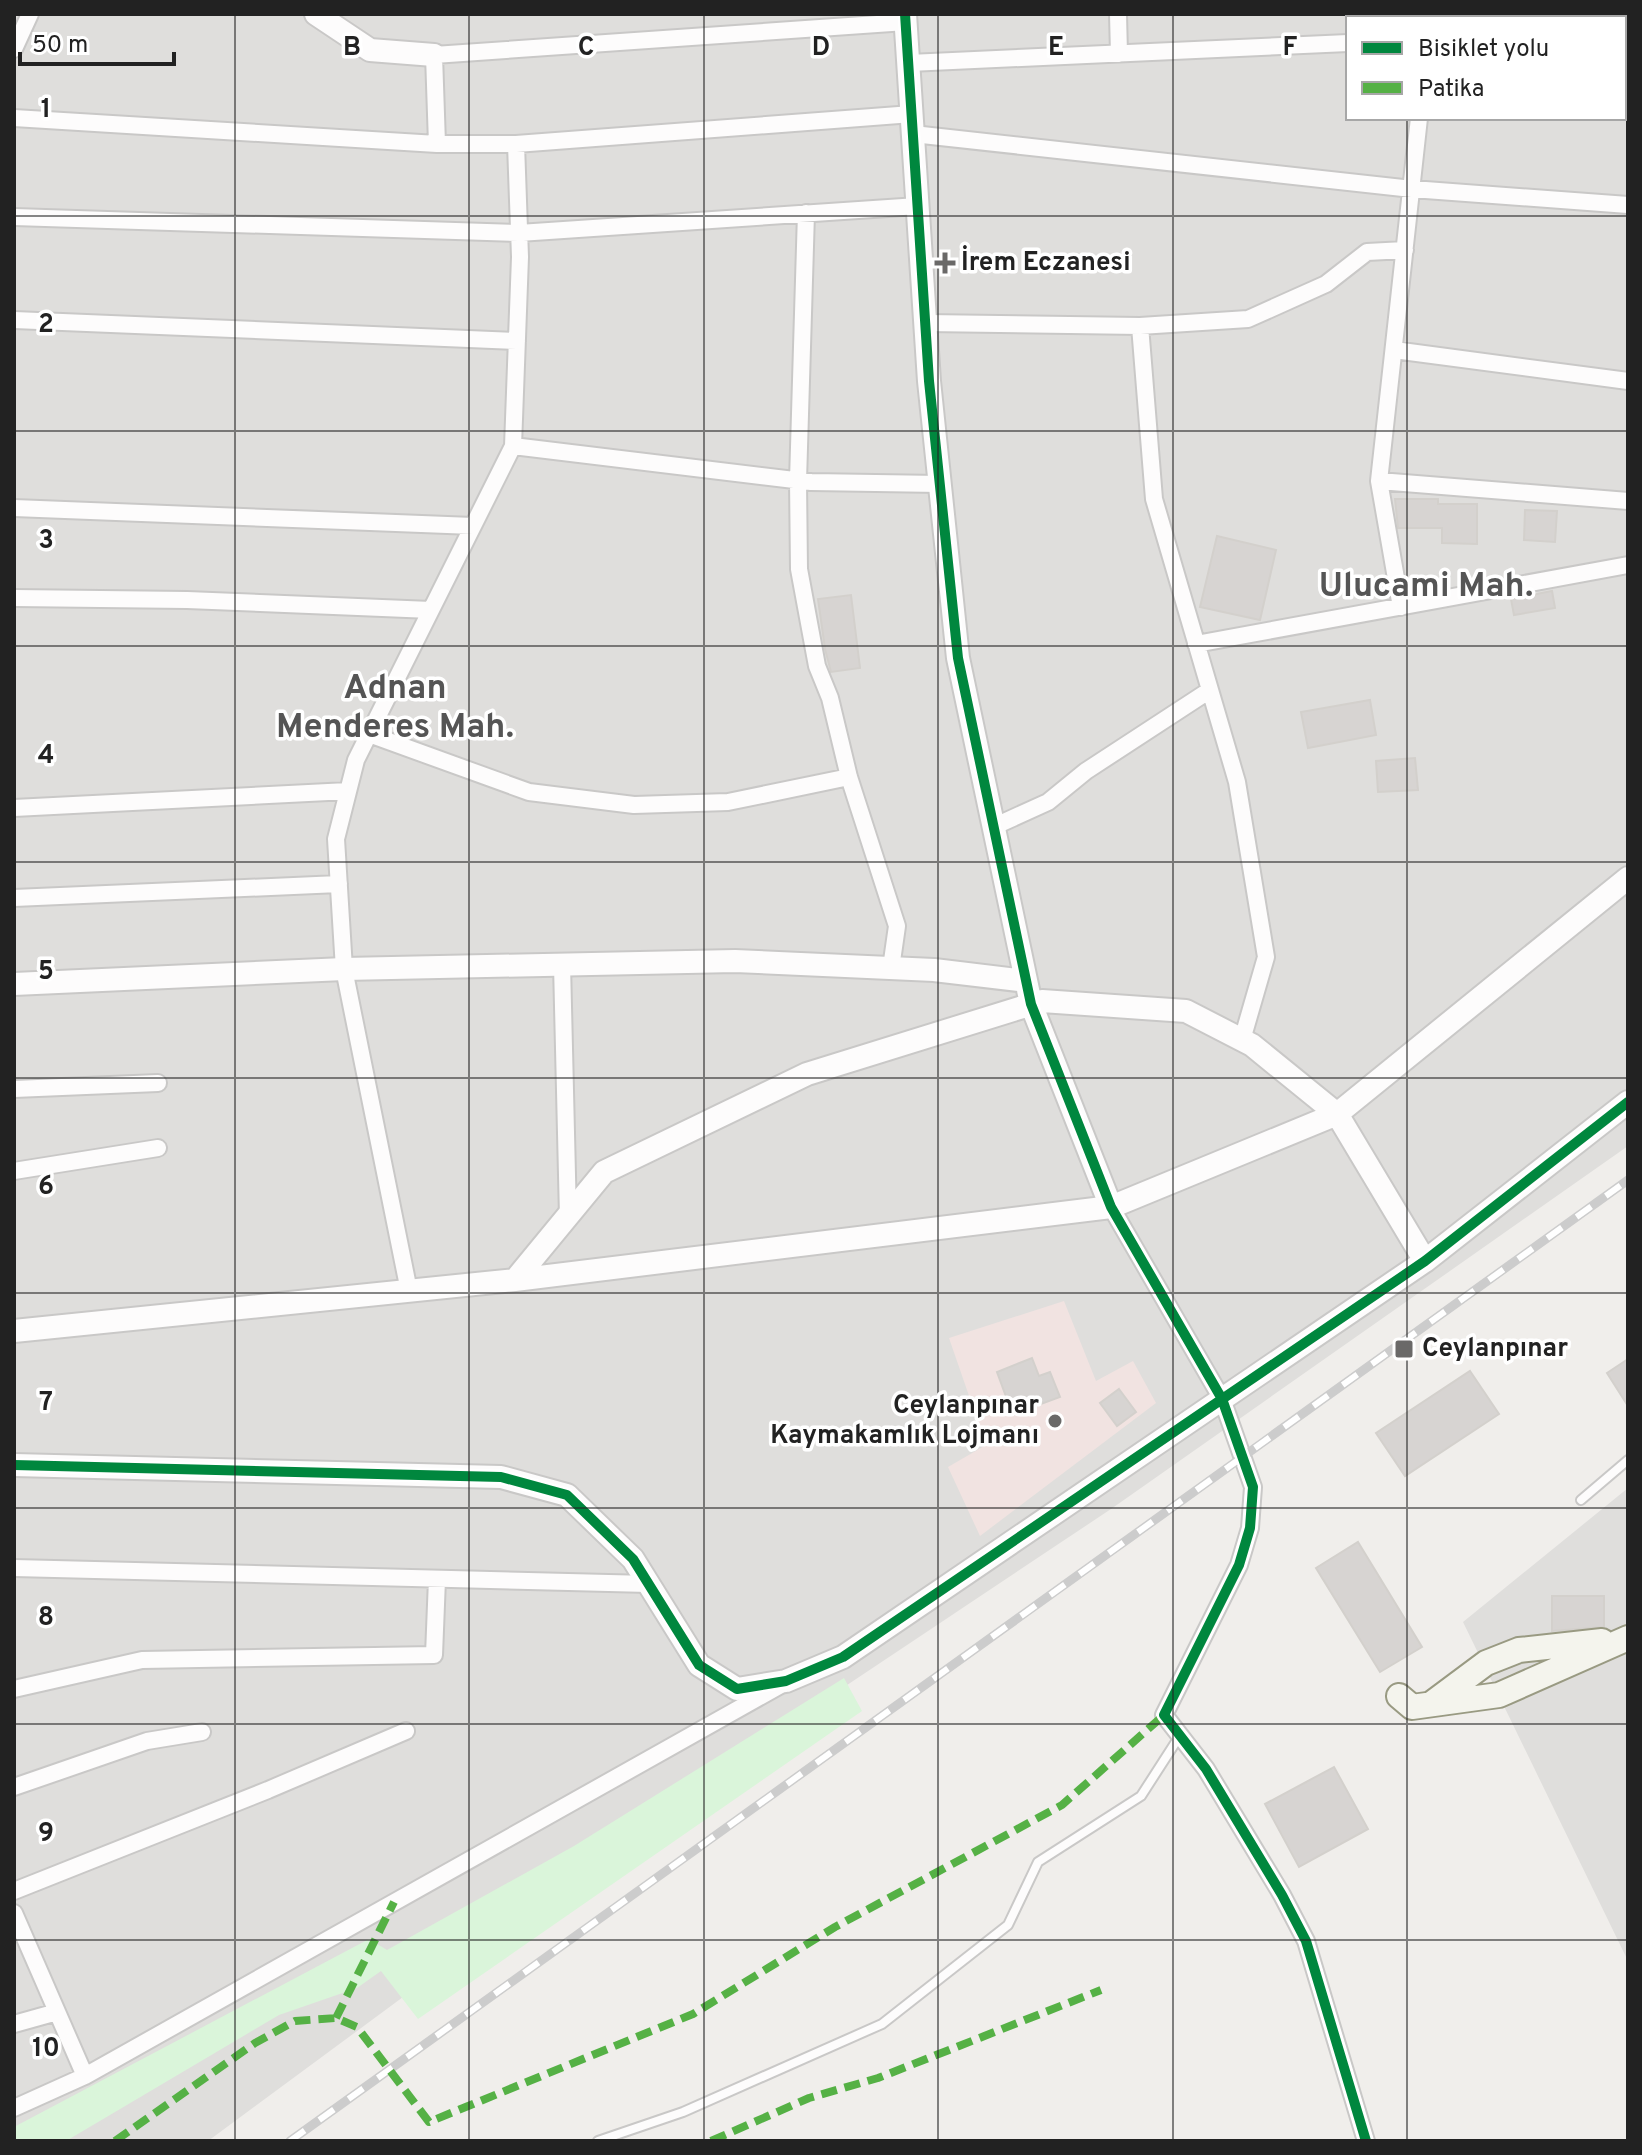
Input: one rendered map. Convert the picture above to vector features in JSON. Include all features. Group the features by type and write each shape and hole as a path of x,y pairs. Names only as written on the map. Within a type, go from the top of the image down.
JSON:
{"main road":[{"path":"1428,1706 1486,1663 1519,1650 1628,1638"},
{"path":"1399,1696 1412,1707 1499,1695 1628,1638"}],"street":[{"path":"14,49 30,14"},
{"path":"316,14 370,50 434,55 906,18 926,323 958,658 1031,1004 1111,1207 1222,1399 1253,1487 1250,1528 1239,1565 1164,1715 1206,1769 1306,1941 1366,2141"},
{"path":"1118,14 1119,54"},
{"path":"909,63 1346,43"},
{"path":"434,55 437,144"},
{"path":"14,118 437,144 516,144 913,124 1412,189 1628,205"},
{"path":"1401,607 1379,481 1419,120"},
{"path":"409,1291 344,969 336,839 356,760 513,446 519,233 516,144"},
{"path":"14,217 519,233 918,206"},
{"path":"806,213 798,481 799,569 817,666 830,698 849,777 897,926 891,968"},
{"path":"926,323 1140,326 1248,319 1326,284 1367,252 1405,250"},
{"path":"14,320 517,341"},
{"path":"1140,326 1154,499 1237,782 1266,957 1242,1040"},
{"path":"1394,350 1628,381"},
{"path":"513,446 798,481 940,484"},
{"path":"1379,481 1628,501"},
{"path":"14,508 473,526"},
{"path":"1196,644 1628,565"},
{"path":"14,598 202,601 431,610"},
{"path":"993,827 1048,802 1086,771 1210,690"},
{"path":"369,734 529,792 634,805 728,802 849,777"},
{"path":"14,808 348,791"},
{"path":"14,1331 515,1280 1111,1207 1337,1114 1628,878"},
{"path":"14,898 339,884"},
{"path":"14,984 344,969 735,961 934,970 1026,981"},
{"path":"562,964 568,1217"},
{"path":"515,1280 604,1172 807,1074 1042,1001 1186,1011 1252,1045 1337,1114 1425,1261"},
{"path":"14,1089 158,1083"},
{"path":"14,2108 85,2076 786,1681 843,1657 1425,1261 1628,1102"},
{"path":"14,1171 158,1148"},
{"path":"14,1465 501,1477 567,1495 633,1559 699,1665 737,1689 786,1681"},
{"path":"14,1568 649,1584"},
{"path":"14,1689 142,1660 434,1655 437,1579"},
{"path":"14,1891 268,1790 406,1731"},
{"path":"14,1787 147,1741 202,1732"},
{"path":"14,1913 85,2076"},
{"path":"14,2024 57,2012"}],"lane":[{"path":"1581,1500 1628,1460"},
{"path":"598,2141 683,2112 882,2024 1008,1925 1038,1862 1141,1796 1179,1737"}],"shaded area":[{"path":"14,14 1628,14 1628,1146 1111,1509 628,1831 208,2141 14,2141"},
{"name":"Ceylanpınar Kaymakamlık Lojmanı","path":"1064,1301 1096,1381 1133,1361 1156,1403 980,1536 948,1467 986,1445 949,1338"},
{"path":"1628,1488 1628,1961 1463,1622"}],"green space":[{"path":"844,1678 862,1711 418,2019 381,1971 357,1988 279,2015 66,2141 14,2141 14,2127 369,1939 387,1950 574,1846"}],"building":[{"path":"1395,499 1438,499 1438,504 1477,504 1477,544 1442,543 1442,528 1398,528"},
{"path":"1525,510 1557,511 1555,542 1524,540"},
{"path":"1217,536 1276,550 1260,620 1200,607"},
{"path":"1552,591 1555,608 1514,615 1511,599"},
{"path":"851,595 860,668 831,672 818,599"},
{"path":"1370,700 1376,735 1308,748 1301,712"},
{"path":"1415,758 1418,790 1378,792 1376,761"},
{"name":"Ceylanpınar Kaymakamlık Lojmanı","path":"1032,1358 1039,1376 1050,1372 1060,1397 1022,1411 1017,1398 1008,1402 997,1372"},
{"path":"1628,1359 1628,1406 1607,1373"},
{"path":"1470,1371 1499,1414 1405,1476 1376,1433"},
{"path":"1119,1389 1136,1412 1117,1426 1100,1403"},
{"path":"1358,1542 1422,1647 1380,1672 1316,1568"},
{"path":"1552,1596 1604,1596 1604,1627 1552,1631"},
{"path":"1334,1767 1368,1829 1299,1867 1265,1804"}],"railway":[{"path":"290,2141 1628,1180"}],"marked path":[{"path":"115,2141 255,2043 295,2021 336,2018 357,2027 429,2122 693,2014 835,1927 1062,1805 1164,1715"},
{"path":"336,2018 394,1902"},
{"path":"711,2141 809,2098 878,2078 1101,1990"}],"cycle path":[{"path":"905,14 929,381 958,658 1031,1004 1111,1207 1222,1399 1253,1487 1250,1528 1239,1565 1164,1715 1206,1769 1306,1941 1366,2141"},
{"path":"14,1465 501,1477 567,1495 633,1559 699,1665 737,1689 786,1681 843,1657 1425,1261 1628,1102"}],"place":[{"name":"İrem Eczanesi","path":"945,263"},
{"name":"Ceylanpınar","path":"1404,1349"},
{"name":"Ceylanpınar Kaymakamlık Lojmanı","path":"1055,1421"}],"district":[{"name":"Ulucami Mah.","path":"1426,587"},
{"name":"Adnan Menderes Mah.","path":"395,708"}]}
